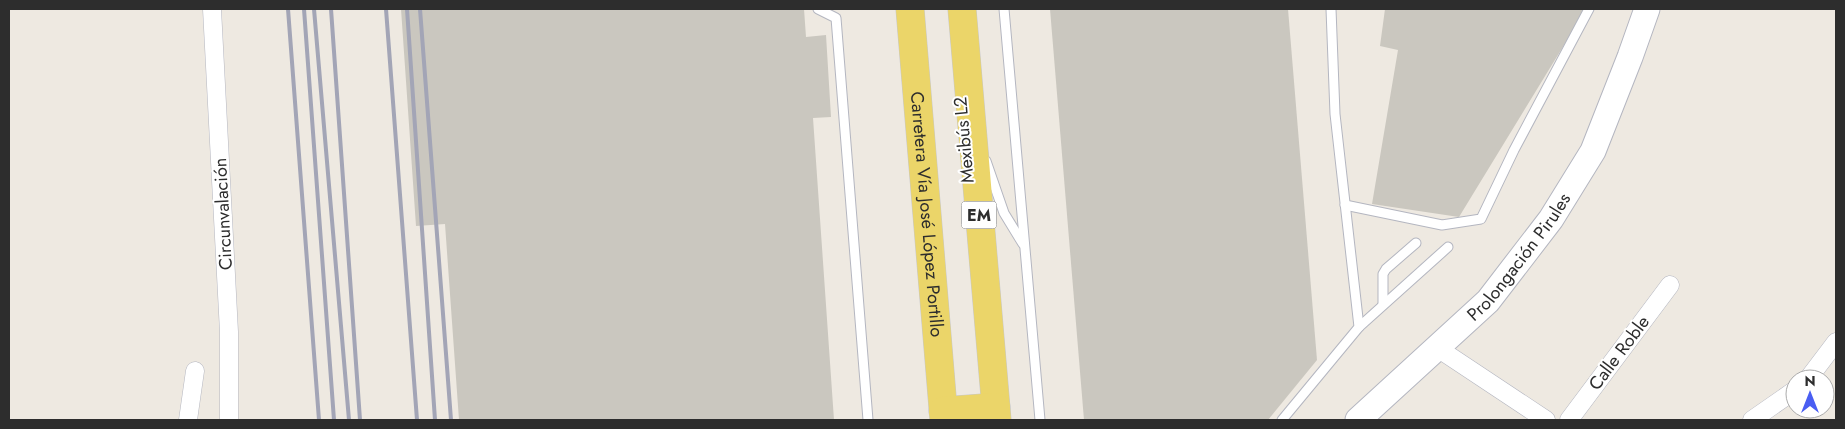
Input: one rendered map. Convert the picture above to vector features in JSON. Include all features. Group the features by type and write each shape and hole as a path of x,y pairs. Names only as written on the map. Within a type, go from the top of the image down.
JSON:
{"main road":[{"name":"Carretera Vía José López Portillo","path":"910,9 950,412"},
{"name":"Prolongación Pirules","path":"1358,420 1488,301 1551,219 1593,152 1647,9"},
{"name":"EM","path":"967,13 965,44 990,411"},
{"path":"950,412 990,411"}],"street":[{"name":"Circunvalación","path":"212,9 229,332 229,420"},
{"name":"Calle Roble","path":"1569,420 1670,285"},
{"path":"1816,369 1836,342"},
{"path":"1436,347 1546,420"},
{"path":"188,420 195,370"},
{"path":"1752,420 1785,397"}],"lane":[{"path":"818,9 836,18 868,420"},
{"name":"Mexibús L2","path":"953,9 966,174"},
{"path":"1004,9 1040,420"},
{"path":"1332,9 1335,114 1359,327"},
{"path":"1345,205 1442,226 1481,219 1514,150 1589,9"},
{"path":"972,126 1004,213 1024,247"},
{"path":"1383,304 1383,274 1386,269 1416,243"},
{"path":"1282,420 1359,327 1448,247"}],"building":[{"path":"401,9 804,9 806,37 826,35 831,117 813,118 834,420 459,420 445,224 416,226"},
{"path":"1050,9 1288,9 1317,360 1268,420 1084,420"},
{"path":"1385,9 1586,9 1459,217 1372,204 1398,50 1380,46"}],"railway":[{"path":"288,9 319,420"},
{"path":"304,9 334,420"},
{"path":"314,9 349,420"},
{"path":"331,9 360,420"},
{"path":"386,9 417,420"},
{"path":"407,9 435,420"},
{"path":"420,9 451,420"}]}
